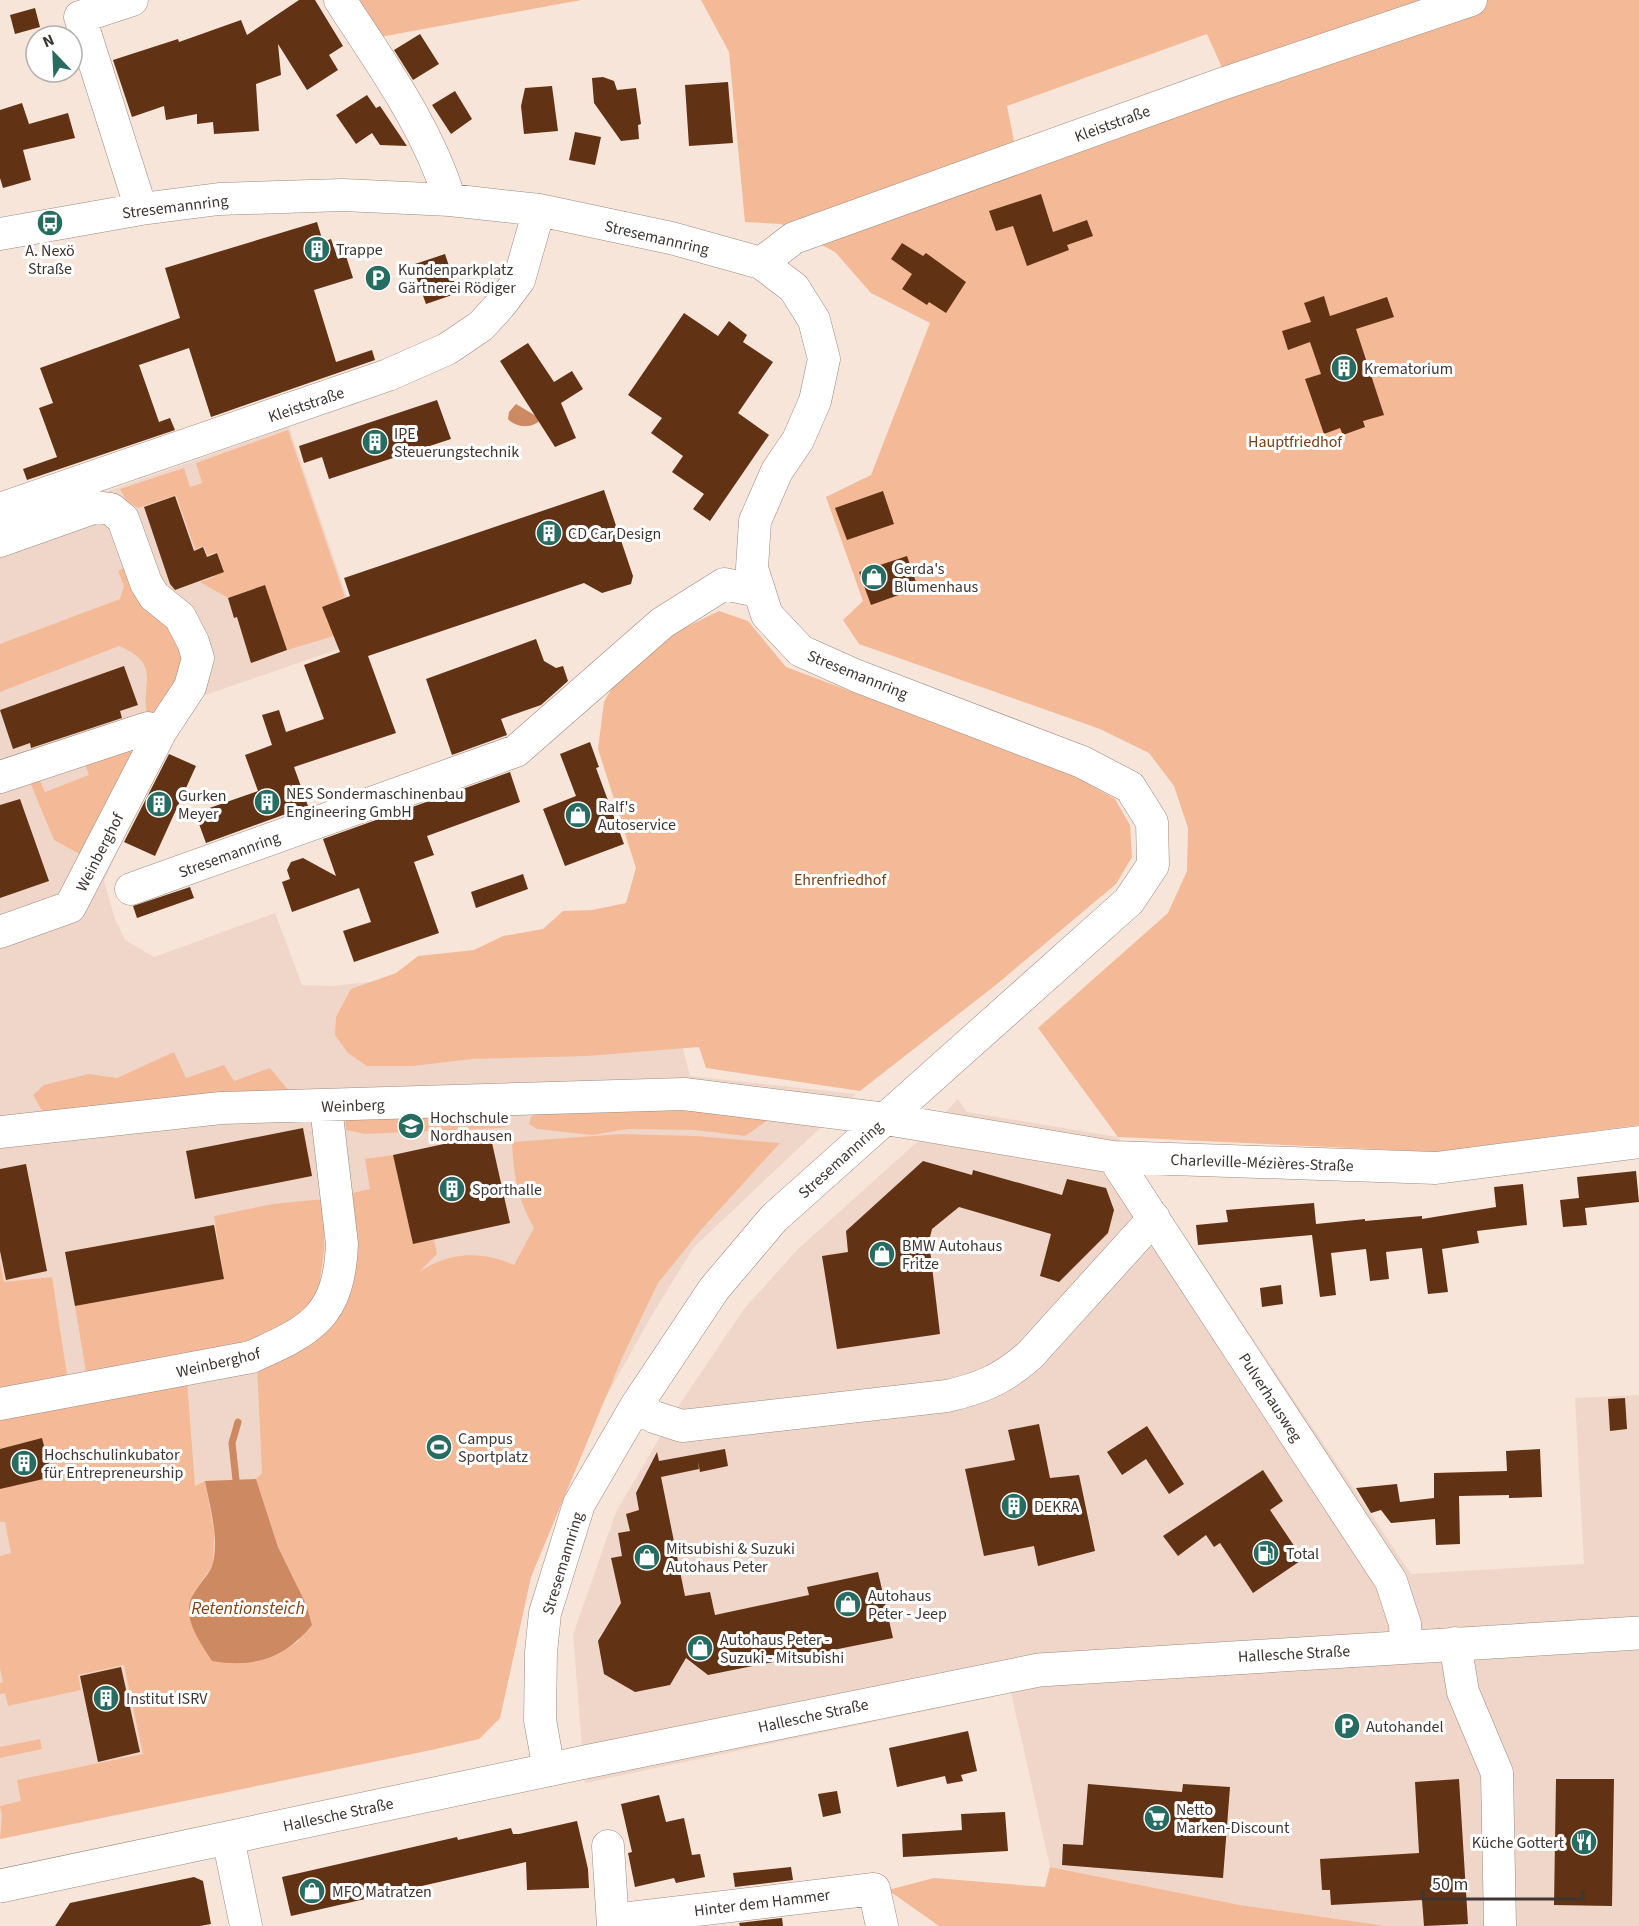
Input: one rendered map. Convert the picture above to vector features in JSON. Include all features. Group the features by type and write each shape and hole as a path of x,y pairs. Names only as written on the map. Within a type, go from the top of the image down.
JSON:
{"main road":[{"name":"Hallesche Straße","path":"0,1886 549,1770 1039,1670 1639,1633"}],"street":[{"path":"132,0 80,17 141,209"},
{"path":"339,0 416,116 441,171 450,201"},
{"name":"Kleiststraße","path":"761,262 794,238 1219,85 1471,0"},
{"name":"Stresemannring","path":"0,234 141,209 219,199 343,195 450,201 539,210 671,238 761,262 794,288 814,320 824,359 815,401 798,440 777,471 755,521 752,568 767,615 801,651 857,676 1082,762 1130,787 1152,822 1153,865 1130,901 774,1218 714,1289 636,1406 579,1504 545,1613 541,1652 540,1720 549,1770"},
{"name":"Kleiststraße","path":"0,509 388,375 447,349 480,326 519,280 539,210"},
{"name":"Weinberghof","path":"0,541 96,507 111,509 123,519 146,582 154,596 180,617 193,642 198,658 190,687 161,731 70,907 0,932"},
{"name":"Stresemannring","path":"131,889 516,752 662,623 724,584 758,591"},
{"path":"0,777 148,728 161,731"},
{"name":"Weinberg","path":"0,1132 221,1108 326,1107 684,1094 886,1119"},
{"name":"Weinberghof","path":"0,1404 251,1357 289,1340 313,1325 326,1309 341,1264 342,1244 326,1107"},
{"name":"Charleville-Mézières-Straße","path":"886,1119 1113,1157 1436,1168 1639,1142"},
{"name":"Pulverhausweg","path":"1113,1157 1391,1581 1405,1624 1406,1646"},
{"path":"636,1406 654,1417 682,1426 947,1396 979,1389 1010,1373 1030,1355 1154,1218"},
{"path":"1455,1643 1463,1692 1497,1773 1500,1926"},
{"path":"228,1838 246,1926"},
{"path":"608,1846 613,1923"},
{"name":"Hinter dem Hammer","path":"613,1923 874,1889 882,1926"}],"shaded area":[{"name":"Hochschule Nordhausen","path":"289,427 362,641 197,698 164,752 104,881 115,919 125,940 154,957 275,913 302,985 332,986 510,967 657,947 690,1076 856,1094 694,1247 652,1315 590,1426 531,1577 500,1718 479,1739 0,1839 0,529"},
{"path":"958,1099 967,1112 1118,1137 1411,1574 1584,1564 1575,1398 1639,1395 1639,1926 1386,1926 1240,1905 1050,1867 1011,1693 585,1783 573,1635 616,1512 677,1408 744,1309 798,1249 917,1142"}],"green space":[{"path":"351,0 581,0 375,38"},
{"name":"Hauptfriedhof","path":"701,0 1639,0 1639,1125 1436,1152 1118,1137 1038,1028 1168,913 1187,871 1188,828 1174,786 1149,753 1100,729 859,644 843,620 863,601 826,497 871,475 930,323 871,293 835,252 781,224 745,222 729,52","holes":["1207,34 1223,70 1014,141 1007,106"]},
{"path":"288,430 345,597 322,607 334,636 287,650 265,585 228,598 200,582 224,570 217,552 207,555 204,546 195,549 176,495 138,508 126,500 120,489 184,468 190,487 202,483 196,463"},
{"path":"131,570 163,617 186,659 164,711 148,717 146,669 142,661 133,653 119,646 0,692 0,644 120,599 124,586 118,571"},
{"name":"Ehrenfriedhof","path":"719,611 748,621 786,667 1071,774 1115,799 1130,825 1132,857 1116,884 997,984 860,1091 706,1068 699,1047 587,1056 472,1059 413,1066 367,1066 348,1053 335,1035 336,1017 351,989 396,973 418,956 474,950 503,936 543,929 563,911 592,910 626,903 636,868 598,749 604,702 624,667 680,630"},
{"path":"126,747 136,756 85,857 54,840 27,775 36,772 45,792 89,775 82,756"},
{"path":"174,1052 186,1078 224,1065 234,1081 270,1068 294,1097 44,1114 33,1095 44,1085 89,1074 117,1078"},
{"path":"629,1108 777,1114 745,1136 695,1130 628,1129 592,1135 537,1129 529,1124 531,1117 537,1112"},
{"path":"512,1109 509,1126 500,1128 365,1134 346,1130 345,1110"},
{"path":"622,1134 695,1136 780,1143 700,1231 658,1283 622,1358 531,1577 500,1718 479,1739 0,1839 2,1816 0,1806 21,1801 17,1780 143,1754 124,1665 78,1675 81,1690 8,1706 5,1693 0,1694 0,1683 3,1682 0,1668 0,1556 11,1553 5,1522 0,1522 0,1414 187,1381 195,1486 205,1481 214,1531 213,1565 192,1595 255,1662 279,1654 299,1641 306,1604 278,1547 256,1479 262,1473 257,1364 340,1311 352,1290 356,1260 348,1194 370,1189 365,1159 393,1155 413,1244 434,1240 437,1254 419,1272 442,1260 465,1255 490,1257 514,1265 534,1228 517,1186 512,1142"},
{"path":"324,1199 324,1250 316,1310 260,1344 87,1378 75,1306 224,1279 214,1216 273,1204"},
{"path":"0,1262 4,1282 52,1277 68,1381 0,1394"},
{"path":"40,1739 42,1749 0,1758 0,1747"},
{"path":"1050,1867 1240,1905 1386,1926 939,1926 888,1890 934,1878 1045,1887"}],"water":[{"path":"516,404 541,419 529,426 520,426 511,422 508,419 509,412"},
{"name":"Retentionsteich","path":"256,1479 278,1547 306,1604 312,1625 291,1646 268,1658 242,1663 212,1661 192,1627 189,1608 191,1599 212,1566 215,1553 213,1522 205,1481"}],"building":[{"path":"299,0 315,0 343,46 329,55 338,70 307,90 278,44 281,75 256,84 259,131 214,134 213,122 197,124 197,114 166,120 164,106 132,117 113,60 178,39 179,42 241,20 247,35"},
{"path":"35,8 39,24 24,24 24,31 15,34 10,15"},
{"path":"420,34 439,64 413,80 394,50"},
{"path":"603,77 614,81 617,90 636,88 641,124 638,125 639,139 621,141 594,103 592,78"},
{"path":"728,82 733,143 689,146 685,85"},
{"path":"552,86 558,131 524,134 521,106 525,88"},
{"path":"455,91 472,119 451,134 432,105"},
{"path":"367,95 376,108 380,106 407,146 380,145 372,133 356,144 336,115"},
{"path":"22,103 29,124 68,113 75,138 23,150 31,180 3,188 0,178 0,110"},
{"path":"575,132 601,137 595,165 569,160"},
{"path":"1041,194 1053,232 1087,220 1093,236 1067,245 1069,250 1027,266 1013,226 996,231 989,211"},
{"path":"317,222 323,242 331,239 338,259 346,256 353,278 314,290 336,362 372,350 375,360 211,417 189,348 139,365 159,422 170,418 175,430 27,480 23,469 57,457 39,408 53,403 40,368 180,318 165,268"},
{"path":"902,243 923,256 926,253 966,282 946,313 929,302 927,305 902,289 912,274 891,259"},
{"path":"445,254 458,293 426,304 412,265"},
{"name":"Krematorium","path":"1324,296 1330,316 1387,297 1394,317 1356,329 1384,415 1363,421 1365,427 1343,435 1340,428 1324,434 1305,379 1321,374 1310,342 1288,350 1282,331 1311,322 1304,303"},
{"path":"684,313 718,336 729,321 747,335 743,342 773,362 738,413 769,435 710,521 693,509 704,494 672,472 683,456 651,433 662,418 628,395"},
{"path":"528,343 554,382 572,371 583,389 561,403 576,438 555,447 500,361"},
{"name":"IPE Steuerungstechnik","path":"437,400 451,439 329,479 322,457 304,463 299,446"},
{"name":"CD Car Design","path":"604,490 633,576 631,584 602,593 584,583 368,656 396,733 294,767 308,806 206,843 195,813 258,791 245,755 272,745 262,715 279,710 286,732 324,719 304,665 340,652 322,607 350,596 344,578"},
{"path":"883,491 894,524 847,540 835,508"},
{"path":"175,496 194,551 203,547 207,557 217,553 224,572 175,590 170,584 144,507"},
{"path":"907,556 918,588 871,605 859,572"},
{"path":"265,585 287,650 251,663 237,617 234,618 228,598"},
{"path":"536,639 544,661 556,668 563,666 568,681 541,705 501,719 507,735 452,755 426,679"},
{"path":"124,666 138,705 120,711 122,718 31,748 30,743 13,749 0,710"},
{"path":"590,742 599,767 596,768 624,844 565,866 543,809 576,796 560,754"},
{"name":"Gurken Meyer","path":"169,754 196,766 155,856 124,842"},
{"path":"510,772 520,802 427,836 434,855 414,862 439,933 354,962 343,931 371,922 359,888 292,912 282,882 290,879 287,870 291,862 303,858 336,876 323,839"},
{"path":"20,799 49,881 0,898 0,805"},
{"path":"523,874 528,889 476,908 471,892"},
{"path":"190,887 194,898 137,918 133,906"},
{"path":"303,1128 312,1176 195,1199 186,1151"},
{"name":"Sporthalle","path":"490,1134 510,1223 413,1244 393,1155"},
{"name":"BMW Autohaus Fritze","path":"923,1161 972,1175 973,1170 1062,1195 1067,1179 1106,1188 1114,1210 1108,1233 1059,1282 1040,1276 1051,1234 959,1207 932,1229 929,1241 940,1334 837,1349 822,1256 848,1252 846,1231"},
{"path":"26,1164 47,1271 6,1280 0,1251 0,1169"},
{"path":"1636,1171 1639,1202 1585,1208 1587,1225 1563,1227 1560,1200 1579,1198 1577,1177"},
{"path":"1523,1184 1527,1225 1477,1231 1479,1243 1442,1249 1448,1292 1428,1294 1422,1248 1386,1252 1389,1279 1370,1281 1366,1249 1331,1253 1336,1295 1320,1297 1312,1235 1198,1245 1196,1225 1228,1222 1226,1210 1314,1203 1316,1224 1422,1216 1422,1219 1496,1207 1494,1187"},
{"path":"214,1225 224,1279 75,1306 65,1252"},
{"path":"1281,1285 1283,1304 1262,1307 1260,1288"},
{"path":"1625,1398 1627,1429 1610,1431 1608,1399"},
{"path":"1039,1424 1050,1478 1079,1475 1095,1551 1038,1566 1034,1546 984,1556 965,1469 1015,1460 1008,1430"},
{"path":"1147,1426 1184,1484 1169,1494 1146,1459 1122,1475 1107,1452"},
{"name":"Hochschulinkubator für Entrepreneurship","path":"42,1438 52,1477 0,1489 0,1449"},
{"path":"725,1449 728,1466 700,1472 698,1461 699,1469 661,1477 685,1596 710,1592 715,1615 809,1595 807,1587 878,1572 893,1638 708,1675 686,1658 670,1685 635,1692 604,1674 598,1641 621,1603 611,1558 622,1556 618,1533 630,1531 626,1514 639,1510 636,1493 657,1452 659,1461"},
{"path":"1540,1449 1542,1497 1459,1496 1460,1544 1436,1545 1435,1519 1391,1523 1381,1510 1371,1513 1356,1488 1397,1484 1400,1502 1434,1498 1434,1473 1507,1471 1506,1451"},
{"path":"1263,1470 1283,1501 1270,1510 1303,1559 1253,1593 1220,1543 1214,1547 1206,1535 1178,1556 1163,1536"},
{"name":"Institut ISRV","path":"121,1667 140,1752 98,1762 80,1676"},
{"path":"968,1731 977,1771 961,1775 963,1781 947,1784 945,1776 897,1787 889,1748"},
{"path":"1459,1779 1468,1924 1424,1926 1422,1900 1331,1905 1330,1890 1322,1890 1320,1859 1419,1853 1415,1782"},
{"name":"Küche Gottert","path":"1556,1779 1614,1779 1612,1906 1554,1905"},
{"name":"Netto Marken-Discount","path":"1088,1784 1182,1792 1183,1784 1230,1787 1223,1878 1062,1865 1063,1844 1083,1845"},
{"path":"837,1791 841,1813 823,1817 818,1794"},
{"path":"659,1795 666,1822 684,1818 692,1855 700,1854 705,1877 676,1883 674,1878 635,1887 628,1853 632,1852 621,1804"},
{"path":"1005,1812 1008,1851 903,1857 902,1834 962,1830 961,1814"},
{"path":"577,1821 588,1869 589,1888 527,1890 526,1862 291,1916 282,1877 457,1837 458,1840 511,1828 513,1834 519,1834"},
{"path":"791,1867 793,1880 735,1887 733,1873"},
{"path":"194,1877 203,1881 211,1924 200,1926 55,1926 70,1903"},
{"path":"782,1918 783,1926 740,1926 739,1923"}],"waterway":[{"path":"236,1480 232,1443 238,1422"}],"place":[{"name":"A. Nexö Straße","path":"50,223"},
{"name":"Trappe","path":"317,249"},
{"name":"Kundenparkplatz Gärtnerei Rödiger","path":"378,278"},
{"name":"Krematorium","path":"1344,368"},
{"name":"IPE Steuerungstechnik","path":"375,442"},
{"name":"CD Car Design","path":"549,533"},
{"name":"Gerda's Blumenhaus","path":"874,577"},
{"name":"NES Sondermaschinenbau Engineering GmbH","path":"267,802"},
{"name":"Gurken Meyer","path":"159,804"},
{"name":"Ralf's Autoservice","path":"578,815"},
{"name":"Hochschule Nordhausen","path":"411,1126"},
{"name":"Sporthalle","path":"452,1189"},
{"name":"BMW Autohaus Fritze","path":"882,1254"},
{"name":"Campus Sportplatz","path":"439,1447"},
{"name":"Hochschulinkubator für Entrepreneurship","path":"24,1463"},
{"name":"DEKRA","path":"1014,1506"},
{"name":"Total","path":"1266,1553"},
{"name":"Mitsubishi & Suzuki Autohaus Peter","path":"647,1557"},
{"name":"Autohaus Peter - Jeep","path":"848,1604"},
{"name":"Autohaus Peter - Suzuki - Mitsubishi","path":"700,1648"},
{"name":"Institut ISRV","path":"106,1698"},
{"name":"Autohandel","path":"1347,1726"},
{"name":"Netto Marken-Discount","path":"1157,1818"},
{"name":"Küche Gottert","path":"1584,1842"},
{"name":"MFO Matratzen","path":"312,1891"}]}
